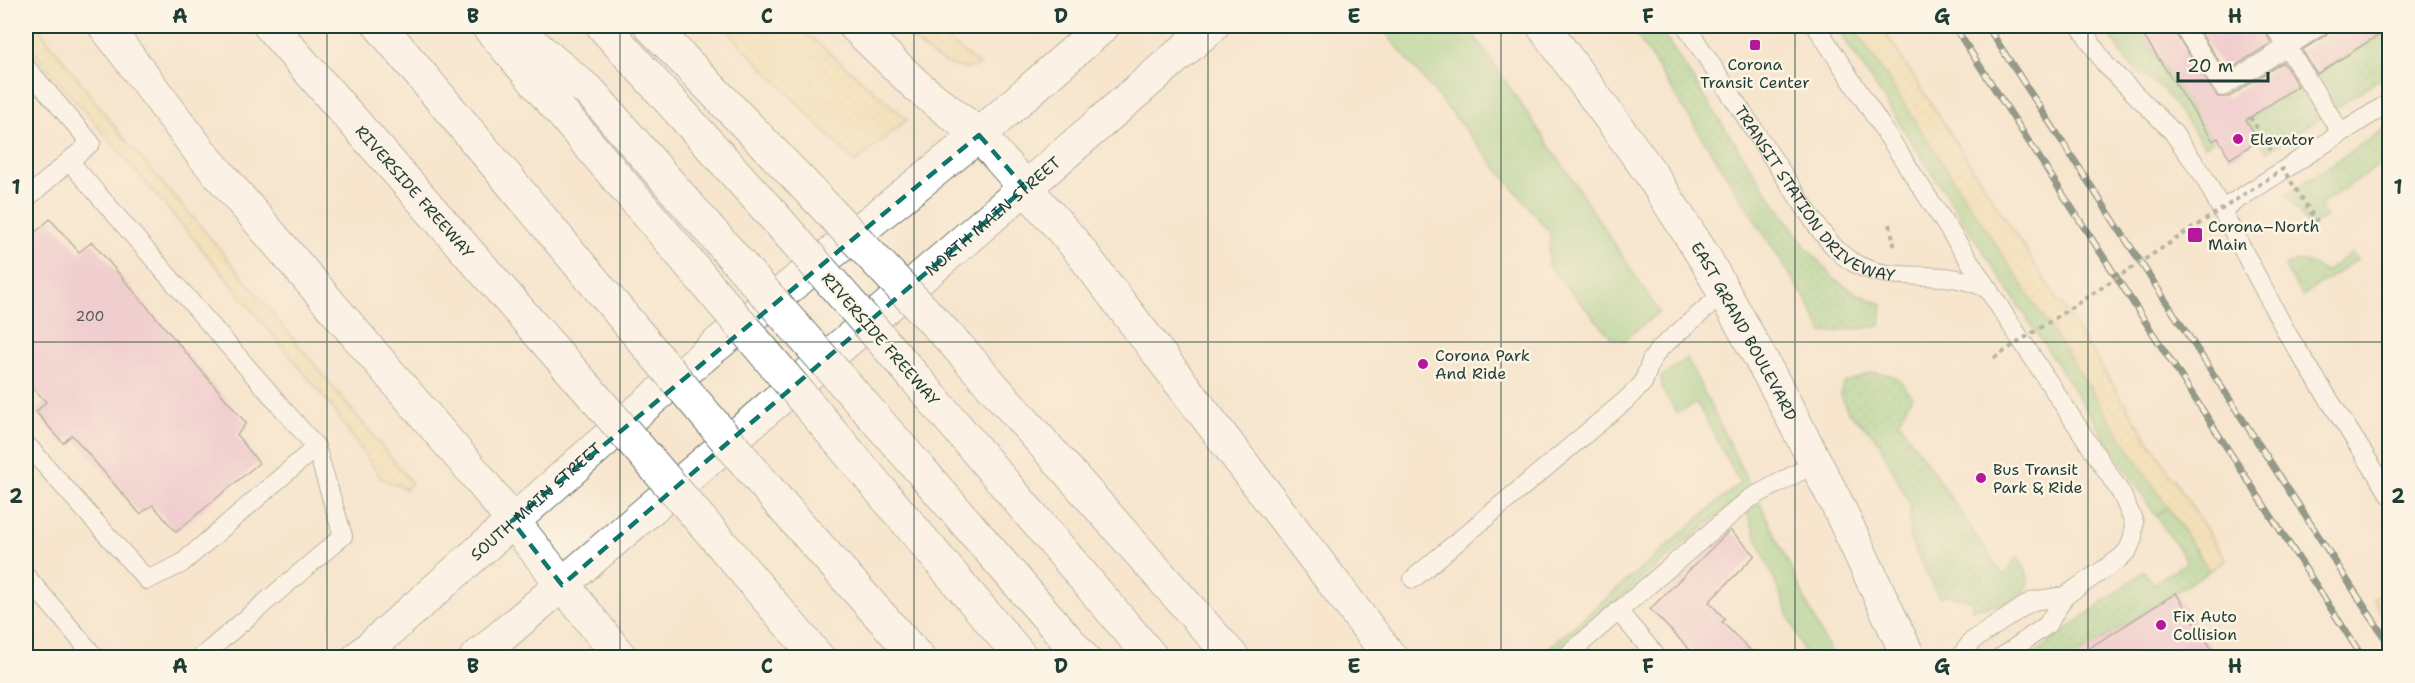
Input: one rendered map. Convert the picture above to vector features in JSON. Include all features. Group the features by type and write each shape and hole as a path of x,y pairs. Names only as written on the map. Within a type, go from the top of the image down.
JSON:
{"main road":[{"path":"105,26 201,153 477,476 621,657"},
{"name":"RIVERSIDE FREEWAY","path":"270,26 586,387 817,656"},
{"path":"380,26 778,501 918,657"},
{"path":"488,26 1022,657"},
{"path":"511,26 592,94 1083,657"},
{"name":"RIVERSIDE FREEWAY","path":"603,26 916,379 1152,657"},
{"path":"651,26 958,347 1233,657"},
{"path":"855,26 917,86 978,135 1080,251 1391,657"},
{"path":"978,135 1103,26"},
{"name":"NORTH MAIN STREET","path":"562,585 1212,26"},
{"name":"EAST GRAND BOULEVARD","path":"1543,26 1649,171 1724,293 1860,549 1909,657"},
{"name":"SOUTH MAIN STREET","path":"358,657 714,347 978,135"},
{"path":"476,657 562,585"},
{"path":"883,620 884,636 892,657"}],"lane":[{"name":"TRANSIT STATION DRIVEWAY","path":"1686,26 1819,229 1843,256 1869,270 1961,278 1990,291"},
{"path":"1816,26 2121,493 2134,522 2133,538 2128,549 2119,559 2065,596 2047,625 2000,657"},
{"path":"2080,26 2105,64 2172,131 2203,176 2288,335 2390,495"},
{"path":"2183,26 2223,87 2320,26"},
{"path":"2274,26 2341,133"},
{"path":"26,67 91,143 26,200"},
{"path":"2221,210 2390,102"},
{"path":"69,161 316,447 343,536 200,657"},
{"path":"1413,579 1626,400 1643,383 1651,361 1659,349 1724,293"},
{"path":"26,444 147,580 181,564 316,447"},
{"path":"1564,657 1749,499 1816,463"},
{"path":"26,576 96,657"},
{"path":"1959,657 1972,641 2032,601 2065,596"},
{"path":"1618,611 1658,657"}],"path":[{"path":"2250,117 2255,129 2272,152"},
{"path":"2278,160 2317,222"},
{"path":"1994,357 2283,169"},
{"path":"1890,224 1895,251"}],"highlighted area":[{"path":"979,135 1025,188 562,585 512,521"}],"green space":[{"path":"1380,26 1468,26 1659,312 1624,340 1611,337 1548,265 1550,233"},
{"path":"1631,26 1658,26 1805,246 1835,280 1858,294 1882,304 1880,326 1823,333 1808,303"},
{"path":"1836,26 1853,26 2168,507 2156,516"},
{"path":"2104,26 2137,26 2213,141 2205,146 2163,90 2129,64"},
{"path":"2389,28 2389,73 2267,152 2246,120"},
{"path":"2389,126 2389,159 2320,205 2326,216 2309,228 2287,194"},
{"path":"2352,253 2357,260 2302,296 2284,266 2295,262 2305,262 2325,272"},
{"path":"1687,358 1751,488 1549,657 1537,658 1740,483 1697,403 1677,413 1663,391 1661,377"},
{"path":"1870,373 1896,377 1912,396 1899,422 2004,576 2017,556 2026,570 2028,582 2026,590 2019,597 1997,605 1972,609 1971,601 1946,594 1939,598 1910,540 1910,505 1878,440 1848,412 1840,394 1844,383"},
{"path":"1760,503 1832,657 1806,657 1746,511"},
{"path":"2168,507 2209,571 2075,657 2029,658 2144,571 2153,584 2187,562 2156,516"}],"sand":[{"path":"26,26 37,26 119,132 218,247 412,483 406,489 382,479 328,402 192,237 26,43"},
{"path":"723,26 798,26 907,119 855,163"},
{"path":"897,26 929,26 980,65 969,68 946,63 925,50"},
{"path":"1853,26 1881,26 2226,560 2209,571"},
{"path":"2389,588 2389,625 2373,599"}],"building":[{"path":"2137,26 2172,26 2218,97 2229,97 2283,62 2298,86 2246,120 2259,140 2230,159 2218,138 2213,141"},
{"path":"2196,26 2263,26 2271,43 2226,72"},
{"path":"2331,26 2390,26 2390,28 2317,74 2302,50 2326,35"},
{"path":"50,219 79,252 92,242 246,423 237,435 259,463 176,532 153,505 140,514 72,435 63,443 36,412 46,402 26,380 26,241"},
{"path":"1730,530 1755,555 1709,602 1725,619 1722,622 1757,657 1697,657 1650,609"},
{"name":"Fix Auto Collision","path":"2176,593 2217,657 2075,657"}],"railway":[{"path":"1954,26 2363,658"},
{"path":"1987,26 2390,646"}],"place":[{"name":"Corona Transit Center","path":"1755,45"},
{"name":"Elevator","path":"2238,139"},
{"name":"Corona–North Main","path":"2195,235"},
{"name":"Corona Park And Ride","path":"1423,364"},
{"name":"Bus Transit Park & Ride","path":"1981,478"},
{"name":"Fix Auto Collision","path":"2161,625"}]}
